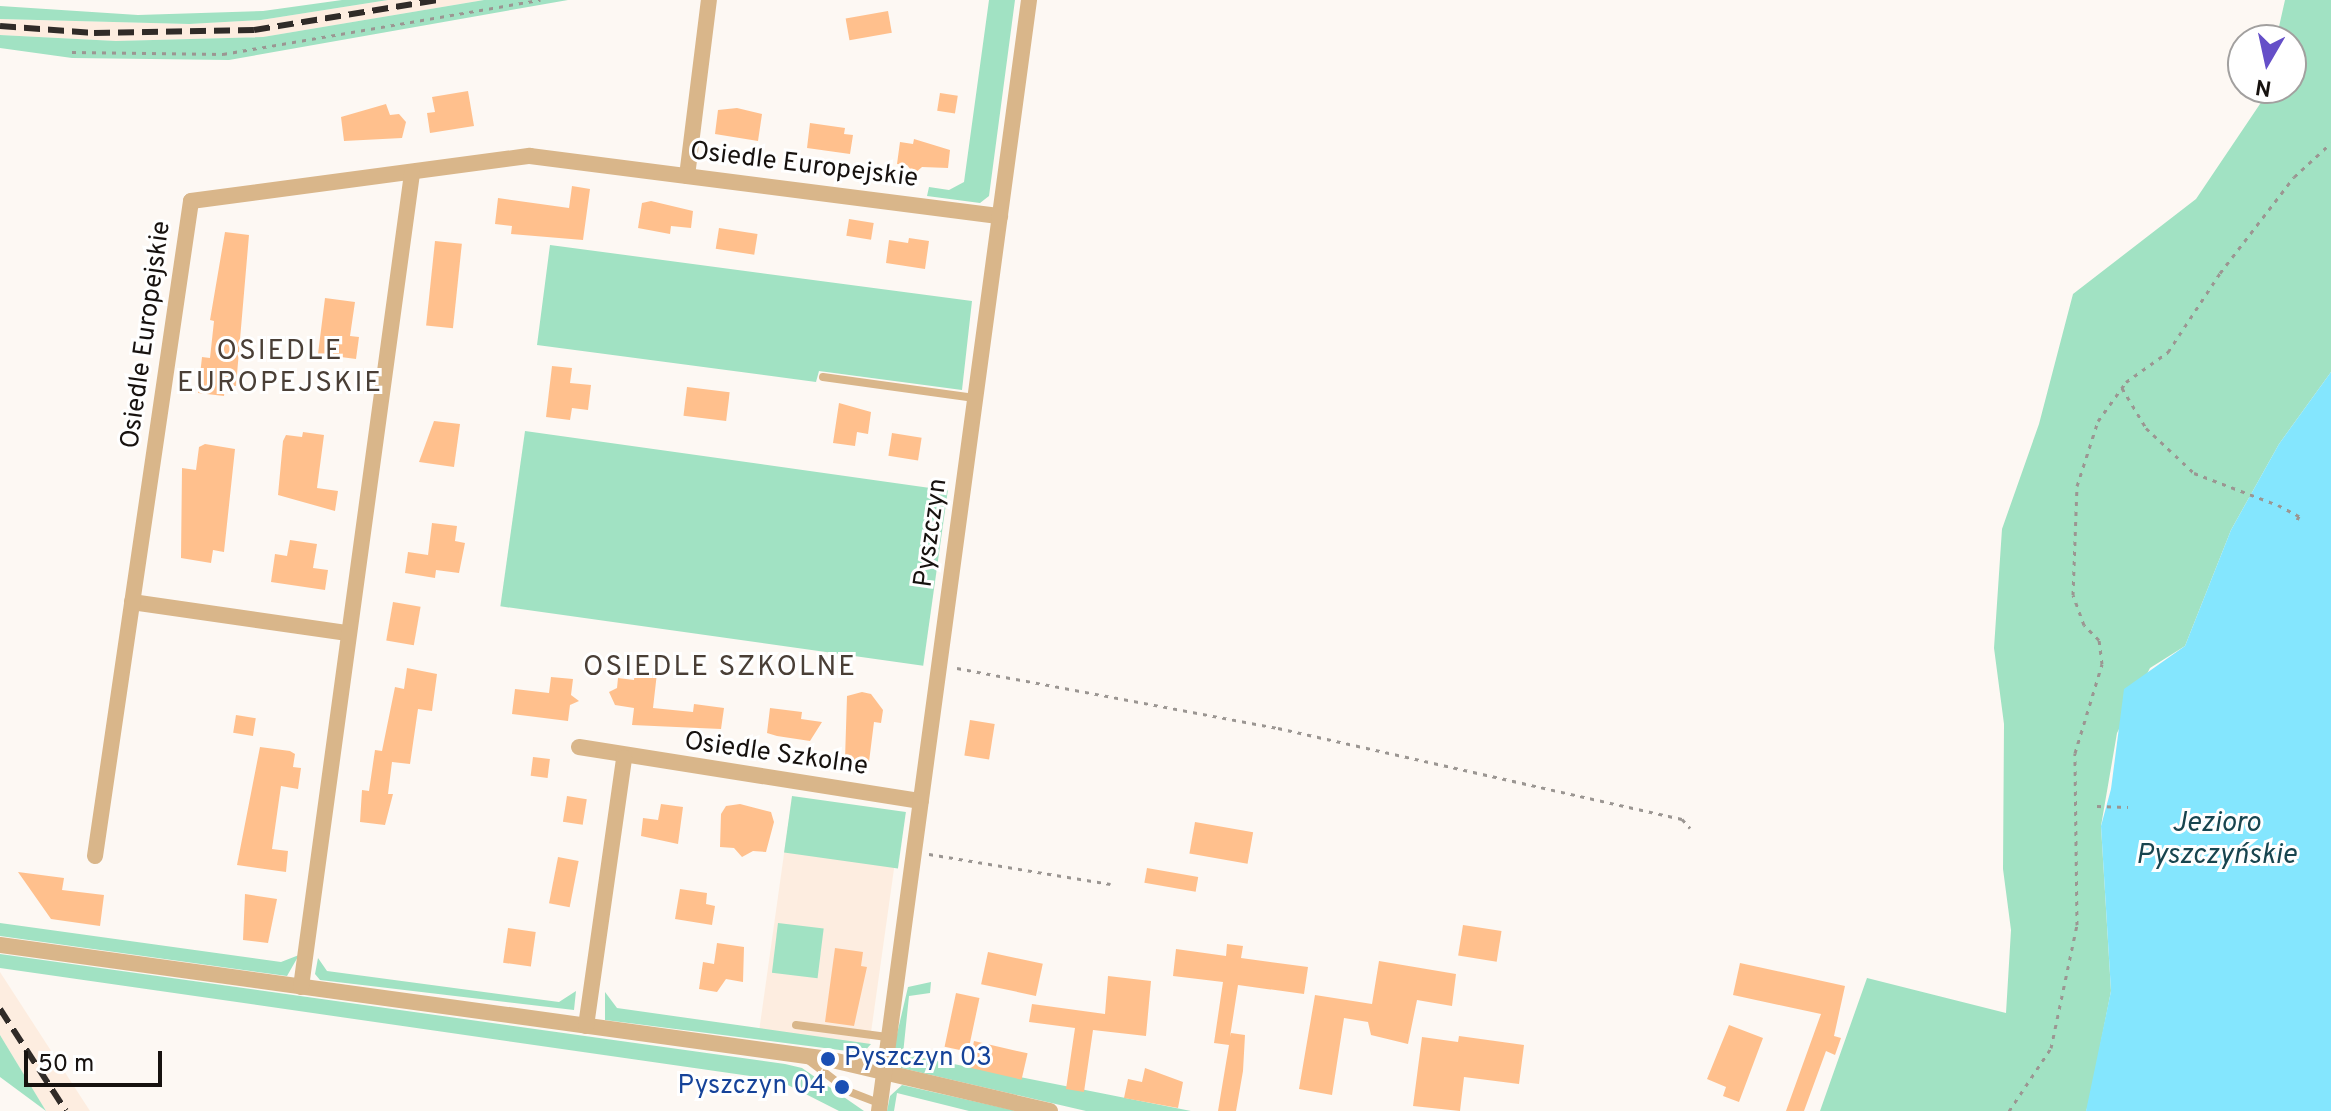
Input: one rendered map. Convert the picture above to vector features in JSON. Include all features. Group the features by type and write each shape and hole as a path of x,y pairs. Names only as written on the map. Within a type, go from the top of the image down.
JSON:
{"street":[{"path":"687,176 709,0"},
{"name":"Pyszczyn","path":"879,1107 1029,0"},
{"name":"Osiedle Europejskie","path":"95,856 191,201 530,156 1000,216"},
{"path":"301,987 412,173"},
{"path":"132,602 348,633"},
{"name":"Osiedle Szkolne","path":"579,747 624,758 921,801"},
{"path":"586,1026 624,758"},
{"path":"0,945 804,1055 1050,1111"}],"lane":[{"path":"823,377 975,398"},
{"path":"796,1025 887,1037"},
{"path":"804,1055 850,1092 879,1107"}],"path":[{"path":"72,52 223,54 540,0"},
{"path":"2009,1111 2051,1048 2077,925 2075,753 2102,664 2099,640 2084,625 2073,595 2077,486 2098,421 2122,388 2168,352 2220,273 2294,177 2331,143"},
{"path":"2122,388 2146,428 2194,473 2278,505 2299,516 2297,520"},
{"path":"938,665 1278,728 1682,819 1690,828"},
{"path":"2097,806 2128,807"},
{"path":"913,851 1111,884"}],"shaded area":[{"path":"388,0 484,0 263,37 116,41 0,35 0,19 189,24 261,20"},
{"path":"792,797 902,812 869,1045 759,1030"},
{"path":"0,972 90,1111 46,1111 0,1035"}],"green space":[{"path":"342,0 388,0 261,20 189,24 0,19 0,6 138,15 263,11"},
{"path":"484,0 568,0 229,60 72,58 0,48 0,35 116,41 263,37"},
{"path":"989,0 1015,0 989,196 980,203 927,196 929,187 949,190 964,182"},
{"path":"2285,0 2331,0 2331,372 2279,444 2231,530 2185,646 2150,668 2117,733 2101,826 2111,991 2086,1111 1820,1111 1867,978 2006,1013 2011,930 2003,869 2004,724 1994,648 2002,529 2039,424 2073,294 2196,199 2260,104 2307,104 2307,24 2280,24"},
{"path":"550,245 972,301 962,390 819,371 816,382 537,345"},
{"path":"525,431 948,490 923,666 500,606"},
{"path":"792,796 906,812 898,868 784,852"},
{"path":"0,923 281,962 299,955 287,976 0,936"},
{"path":"778,923 824,929 818,978 772,973"},
{"path":"0,954 785,1064 802,1068 864,1111 839,1111 778,1080 0,968"},
{"path":"318,958 327,971 559,1002 576,991 574,1010 320,980 315,974"},
{"path":"931,982 930,993 909,996 903,1054 1191,1111 1086,1111 901,1068 893,1051 908,987"},
{"path":"605,992 617,1008 871,1044 863,1053 605,1020"},
{"path":"0,1035 46,1111 0,1077"},
{"path":"902,1085 1017,1111 969,1111 897,1093 894,1111 887,1111 890,1096"}],"water":[{"name":"Jezioro Pyszczyńskie","path":"2331,372 2331,1111 2086,1111 2111,991 2101,826 2111,789 2124,689 2185,646 2231,530 2279,444"}],"building":[{"path":"888,11 892,33 849,40 846,18"},
{"path":"468,91 474,126 430,133 427,113 435,112 432,97"},
{"path":"940,93 958,96 955,114 937,111"},
{"path":"386,104 390,115 399,114 406,122 402,138 344,141 341,117"},
{"path":"737,108 762,114 758,141 715,134 718,110"},
{"path":"810,123 845,128 844,134 853,135 850,154 807,148"},
{"path":"914,139 950,150 948,168 922,167 914,174 907,165 897,164 900,142 913,144"},
{"path":"572,186 590,189 583,240 511,234 512,226 495,224 498,198 569,208"},
{"path":"651,201 693,211 691,228 671,226 670,234 638,228 642,203"},
{"path":"849,219 874,223 871,240 846,236"},
{"path":"719,228 758,234 754,255 716,249"},
{"path":"225,232 249,235 236,386 225,385 224,396 198,393 202,357 210,358 214,321 210,320"},
{"path":"909,238 929,241 925,269 886,263 889,240 908,243"},
{"path":"435,241 462,244 453,328 426,326"},
{"path":"325,298 355,302 350,336 359,337 356,359 318,354"},
{"path":"552,366 572,368 570,383 591,385 588,410 572,408 570,420 546,417"},
{"path":"687,387 730,392 726,421 683,416"},
{"path":"839,403 871,412 868,434 857,432 855,446 833,443"},
{"path":"434,421 460,424 454,467 419,462"},
{"path":"303,432 324,435 317,488 338,491 335,511 278,495 283,441 286,435 302,437"},
{"path":"892,433 922,438 918,460 888,456"},
{"path":"205,444 235,449 224,552 213,550 211,563 181,558 182,468 196,470 199,447"},
{"path":"432,523 457,526 455,541 465,543 459,573 436,570 435,578 405,573 408,552 428,555"},
{"path":"290,540 317,544 313,568 328,570 325,590 271,582 275,554 287,556"},
{"path":"393,602 421,607 414,645 386,640"},
{"path":"407,668 437,674 432,711 418,709 410,764 392,762 388,794 393,794 385,825 360,822 362,790 369,791 375,750 382,751 395,687 404,689"},
{"path":"635,670 657,673 653,708 693,712 694,704 724,708 721,729 632,725 634,708 615,705 609,692 617,688 618,678 634,680"},
{"path":"551,677 573,679 571,695 579,701 570,705 568,721 512,714 515,689 549,693"},
{"path":"862,692 871,694 883,710 881,723 874,722 869,762 845,759 847,696"},
{"path":"770,708 802,712 801,719 822,722 810,741 777,736 767,733"},
{"path":"236,715 256,718 253,736 233,733"},
{"path":"970,720 995,724 989,759 964,756"},
{"path":"260,747 290,751 295,754 293,767 301,768 298,789 281,786 272,849 288,851 286,872 237,865"},
{"path":"533,757 550,759 548,778 531,776"},
{"path":"567,796 587,799 583,825 563,822"},
{"path":"661,804 683,807 678,844 641,836 643,818 658,820"},
{"path":"740,804 771,812 774,822 766,852 753,851 742,857 734,848 720,847 721,814 726,806"},
{"path":"1195,822 1253,832 1248,864 1189,854"},
{"path":"558,857 579,861 570,907 549,903"},
{"path":"1147,868 1198,877 1196,892 1144,883"},
{"path":"18,872 64,878 62,890 104,895 100,926 51,919"},
{"path":"680,889 707,893 706,904 715,906 712,925 675,919"},
{"path":"245,894 277,899 268,943 243,940"},
{"path":"1463,925 1502,931 1497,962 1458,956"},
{"path":"508,928 536,932 531,967 503,963"},
{"path":"717,943 744,947 743,982 726,979 717,992 699,989 703,962 714,964"},
{"path":"1227,944 1243,946 1241,958 1308,967 1304,994 1238,985 1230,1037 1231,1033 1245,1035 1243,1071 1236,1111 1218,1111 1229,1045 1214,1043 1223,982 1173,976 1176,949 1226,956"},
{"path":"835,948 863,952 861,966 867,967 854,1026 825,1022"},
{"path":"988,952 1043,964 1036,996 981,984"},
{"path":"1379,961 1456,974 1452,1006 1417,1000 1408,1044 1371,1035 1368,1022 1344,1018 1332,1095 1299,1089 1315,995 1372,1004"},
{"path":"1740,963 1845,986 1834,1036 1841,1038 1835,1055 1826,1051 1804,1111 1786,1111 1821,1014 1733,995"},
{"path":"1108,976 1151,981 1146,1036 1093,1030 1084,1092 1066,1089 1075,1028 1029,1022 1032,1004 1105,1014"},
{"path":"956,993 979,998 968,1052 945,1047"},
{"path":"1729,1025 1763,1038 1739,1102 1723,1096 1726,1087 1707,1079"},
{"path":"1459,1036 1524,1045 1519,1084 1464,1077 1460,1111 1413,1106 1422,1037 1458,1042"},
{"path":"974,1041 1028,1053 1022,1080 968,1067"},
{"path":"1145,1068 1183,1082 1178,1108 1124,1098 1128,1079 1142,1082"}],"railway":[{"path":"0,26 94,33 254,30 438,0"},
{"path":"0,1009 66,1111"}],"place":[{"name":"Pyszczyn 03","path":"828,1059"},
{"name":"Pyszczyn 04","path":"842,1087"}],"district":[{"name":"OSIEDLE EUROPEJSKIE","path":"280,368"},
{"name":"OSIEDLE SZKOLNE","path":"720,668"}]}
